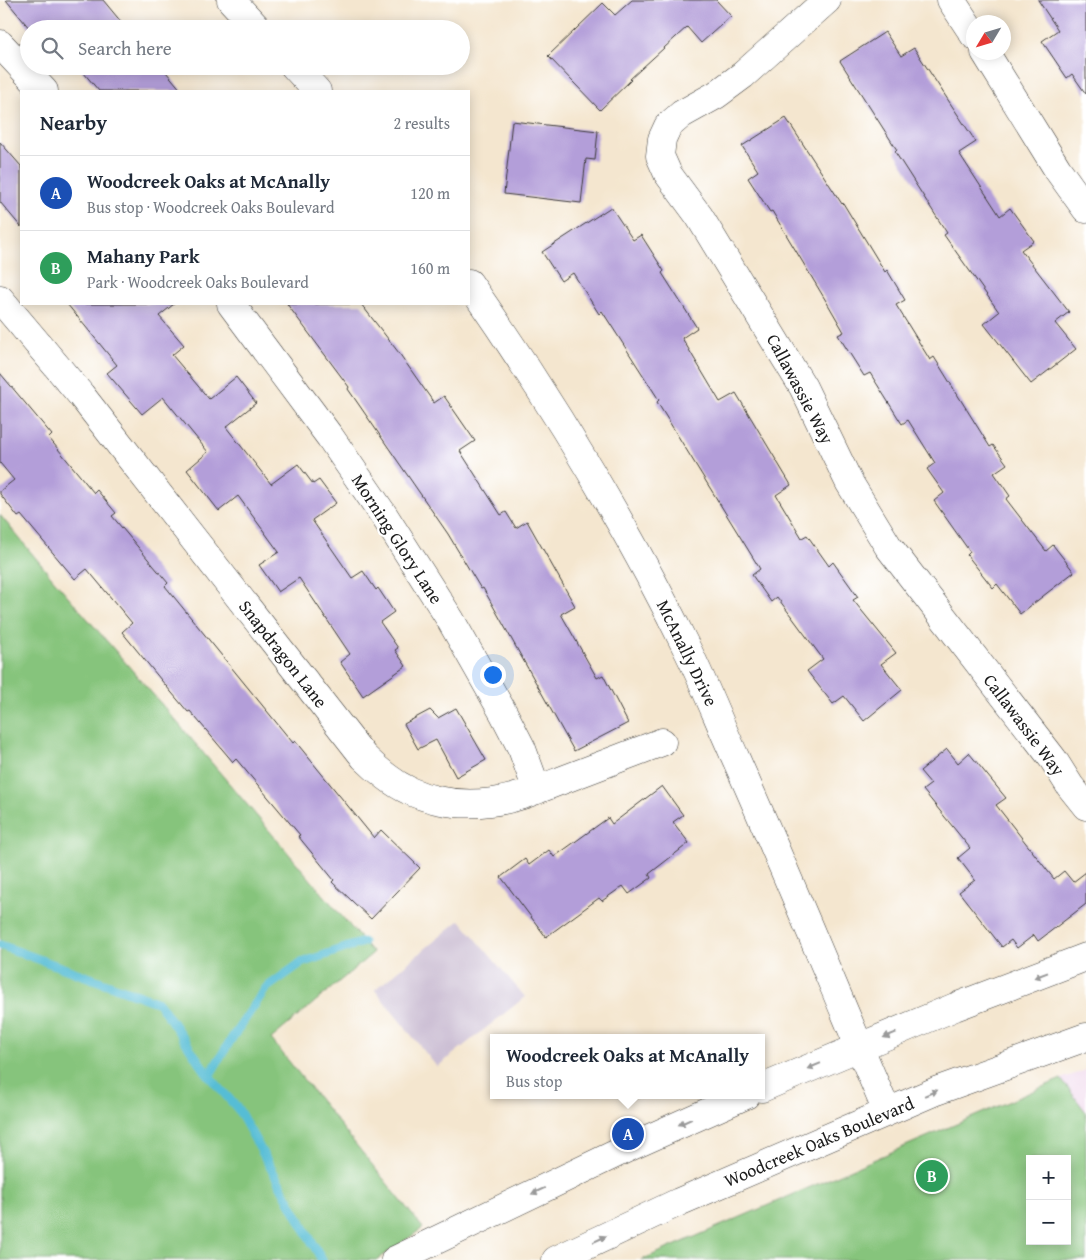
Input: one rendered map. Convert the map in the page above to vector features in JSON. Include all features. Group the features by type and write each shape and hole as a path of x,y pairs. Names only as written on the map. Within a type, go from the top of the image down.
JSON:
{"street":[{"path":"231,0 250,20"},
{"name":"Callawassie Way","path":"827,0 743,75 716,95 682,114 668,126 662,139 660,156 668,174 700,216 785,357 819,418 848,482 888,546 1053,759 1070,786 1086,806"},
{"path":"951,0 966,23"},
{"path":"0,44 20,65"},
{"path":"990,60 1058,170 1086,209"},
{"path":"29,75 43,90"},
{"path":"302,75 316,90"},
{"name":"McAnally Drive","path":"470,284 517,352 576,447 634,548 689,653 764,822 887,1112"},
{"name":"Snapdragon Lane","path":"0,300 93,410 364,757 388,778 416,794 443,802 472,804 493,802 537,790 662,742"},
{"name":"Morning Glory Lane","path":"232,305 330,437 385,517 450,618 522,749 537,790"},
{"path":"765,1087 955,1007 1086,957"},
{"name":"Woodcreek Oaks Boulevard","path":"556,1260 679,1202 936,1091 1086,1036"},
{"path":"395,1260 607,1158 737,1099"}],"shaded area":[{"path":"460,920 525,997 437,1067 375,990"},
{"path":"1086,1070 1086,1112 1061,1079"}],"green space":[{"path":"0,515 373,953 271,1039 423,1228 377,1260 0,1260"},
{"path":"1061,1079 1086,1112 1086,1260 641,1260"}],"building":[{"path":"6,0 103,0 120,20 23,20"},
{"path":"632,0 716,0 731,16 701,43 687,27 630,79 600,110 548,56 603,3 615,15"},
{"path":"1038,0 1086,0 1086,94 1072,74 1067,78 1042,41 1058,30"},
{"path":"885,32 901,56 914,48 976,142 959,153 1000,216 1010,208 1034,241 1021,250 1069,312 1055,323 1076,349 1031,384 984,324 999,312 944,235 947,233 840,61"},
{"path":"86,75 169,75 181,90 98,90"},
{"path":"786,118 905,300 896,305 930,360 934,357 990,447 993,445 1007,464 994,473 1010,496 1006,499 1046,551 1053,545 1074,572 1020,614 997,584 993,588 967,555 970,552 934,501 944,493 927,469 935,463 908,420 902,424 870,373 864,376 838,335 844,332 829,306 772,211 770,212 748,178 758,171 742,146"},
{"path":"512,121 598,131 595,160 586,159 581,203 504,194"},
{"path":"0,142 20,165 20,226 0,202"},
{"path":"611,207 633,240 641,235 664,271 662,273 697,328 682,338 720,402 736,393 791,485 776,495 802,538 807,535 829,566 833,562 858,597 853,600 896,653 881,664 902,690 864,721 844,696 833,704 807,671 823,659 777,597 771,602 752,575 760,569 657,402 659,400 602,311 599,314 573,273 561,281 542,252"},
{"path":"68,305 173,305 159,316 184,345 172,355 209,399 236,377 256,403 226,427 271,484 298,464 313,484 319,480 336,503 312,520 352,578 363,571 376,590 378,588 394,612 380,622 398,648 395,650 406,666 363,696 340,662 350,654 299,578 278,592 259,565 279,552 238,496 219,511 187,470 208,452 163,397 142,414 107,373 117,365"},
{"path":"288,305 362,305 434,403 444,396 475,441 460,451 501,515 506,512 516,528 527,521 575,606 561,614 597,678 603,675 628,723 574,751 483,588 481,589 448,534 348,389 349,387"},
{"path":"0,373 52,435 49,438 94,493 97,490 116,513 112,516 168,583 165,586 293,743 295,741 374,838 381,830 420,868 371,919 332,882 334,880 298,836 300,835 236,759 233,762 190,711 188,712 122,632 132,623 87,569 75,579 21,515 18,517 0,494 0,491 14,480 0,463"},
{"path":"456,708 486,760 456,777 436,740 418,749 404,724 430,710 438,718"},
{"path":"947,749 958,763 969,753 1006,798 996,805 1054,879 1064,871 1073,882 1086,872 1086,904 1038,941 1034,935 1017,948 1011,940 1002,947 959,892 975,880 958,858 970,848 923,790 931,784 920,771"},
{"path":"662,786 683,815 673,822 689,843 649,874 651,878 629,894 623,886 602,901 599,898 546,937 501,877 525,859 529,865 549,850 554,857 608,818 612,824"}],"waterway":[{"path":"209,1076 266,988 301,963 363,942"},
{"path":"0,945 159,1003 209,1076 238,1109 322,1260"}],"place":[{"name":"Woodcreek Oaks at McAnally","path":"628,1134"},
{"name":"Mahany Park","path":"932,1176"}]}
